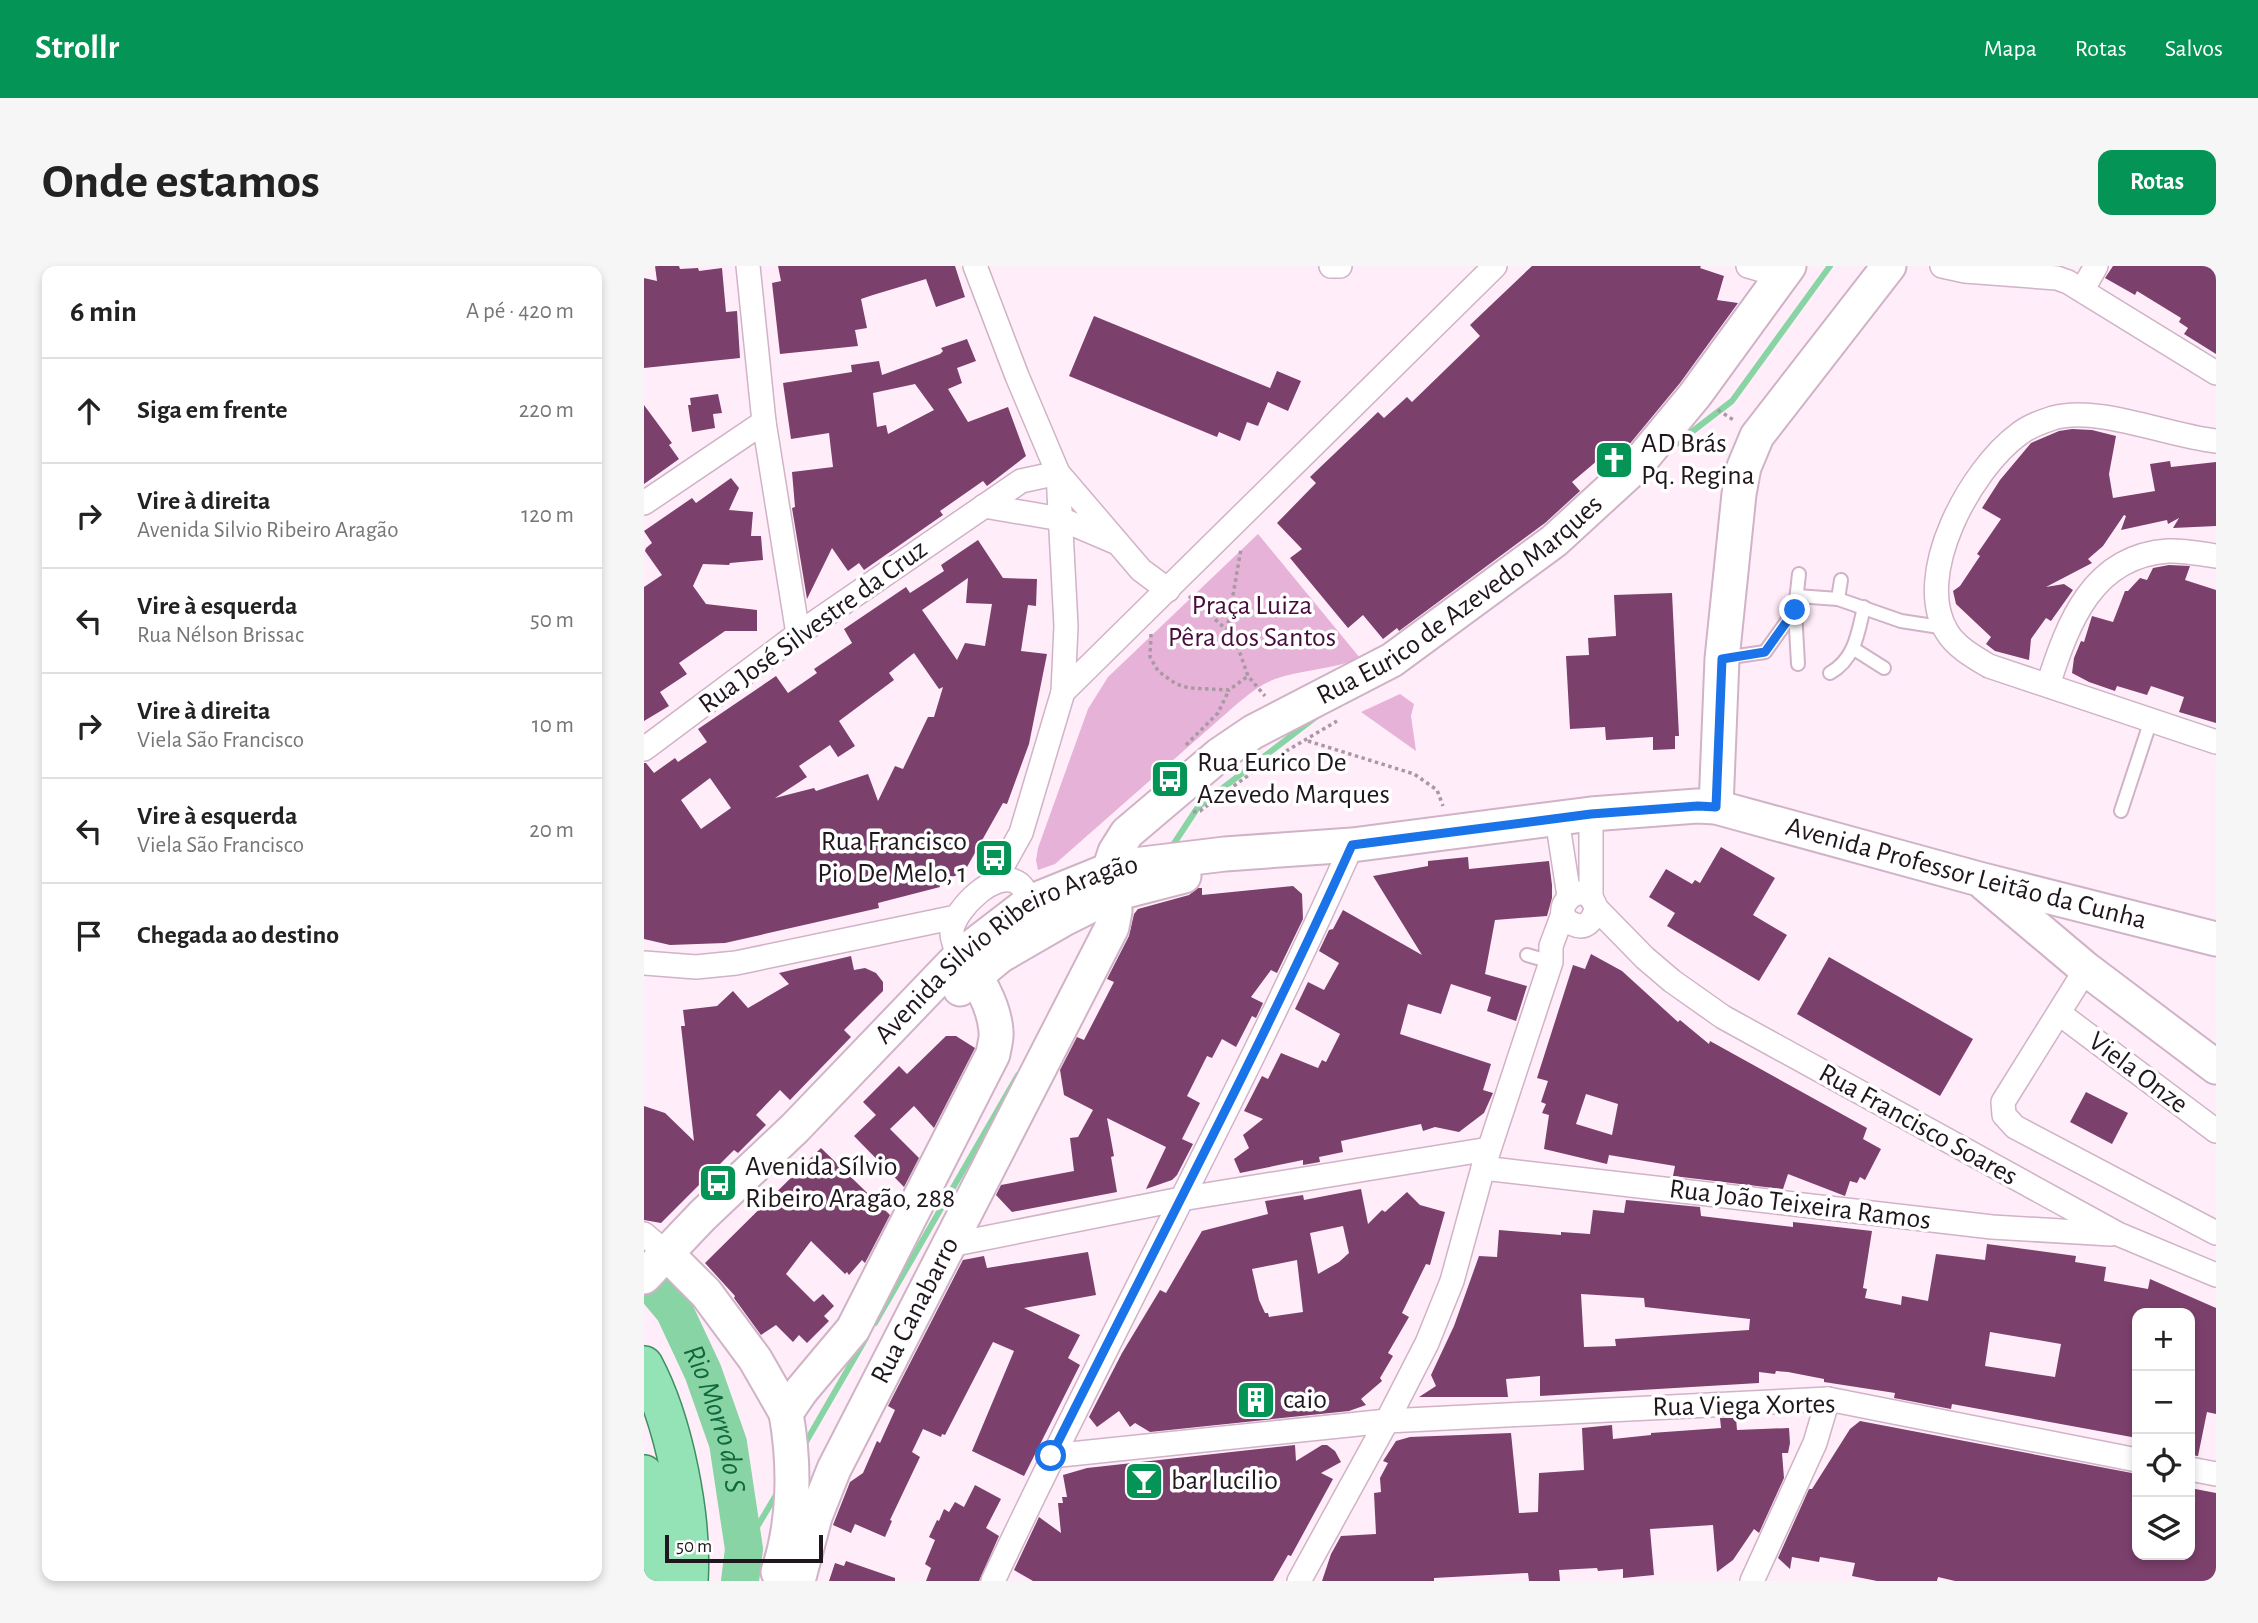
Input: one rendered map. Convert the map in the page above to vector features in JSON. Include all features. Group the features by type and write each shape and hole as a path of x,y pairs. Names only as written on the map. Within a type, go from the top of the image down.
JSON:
{"main road":[{"path":"644,1365 671,1429 685,1512 690,1561 689,1581"},
{"path":"644,1474 650,1493 661,1567 660,1581"}],"street":[{"path":"748,266 764,422 799,634"},
{"path":"975,266 1058,473 1141,570 1168,590"},
{"path":"1331,266 1340,266"},
{"path":"1063,692 1494,266"},
{"path":"1748,266 1786,271"},
{"path":"1716,807 1722,659 1744,467 1757,436 1889,266"},
{"path":"1942,266 1965,271 2057,278 2083,289 2216,373"},
{"path":"2083,289 2096,266"},
{"name":"Rua Eurico de Azevedo Marques","path":"1111,882 1115,852 1127,834 1219,755 1253,732 1392,660 1554,541 1637,465 1695,395 1786,271"},
{"path":"2216,441 2085,415 2056,417 2030,426 2010,440 1972,487 1951,525 1941,554 1937,588 1939,610 1946,628 1962,648 1989,666 2216,742"},
{"path":"644,502 764,422"},
{"path":"1021,833 1024,928 979,963 954,945 951,931 956,917 966,903 993,883 1021,833 1063,692 1066,626 1058,473"},
{"name":"Rua José Silvestre da Cruz","path":"644,749 799,634 1021,481 1058,473"},
{"path":"984,506 1061,519 1115,542"},
{"path":"2048,685 2073,617 2089,592 2117,566 2168,551 2216,556"},
{"name":"Avenida Silvio Ribeiro Aragão","path":"1023,892 1219,867 1258,852 1352,845 1591,814 1716,807"},
{"name":"Avenida Professor Leitão da Cunha","path":"1716,807 1979,879 2216,939"},
{"path":"1299,1581 1387,1422 1427,1343 1452,1281 1486,1158 1551,962 1551,946 1580,911 1591,814"},
{"path":"1557,819 1580,911"},
{"path":"993,1581 1051,1456 1305,950 1352,845"},
{"path":"1979,879 2086,970 2216,1067"},
{"path":"993,883 1007,880 1023,892"},
{"name":"Avenida Silvio Ribeiro Aragão","path":"644,1277 655,1244 795,1128 979,963 1063,919 1111,882"},
{"name":"Rua Canabarro","path":"798,1581 815,1517 834,1469 1104,946 1115,911 1111,882"},
{"name":"Rua Francisco Soares","path":"1580,911 1636,949 1672,981 1723,1017 2118,1234 2216,1275"},
{"path":"644,963 696,967 736,963 956,917"},
{"name":"Rua Canabarro","path":"786,1413 858,1320 993,1054 996,1032 979,963"},
{"path":"2086,970 2003,1102 2004,1115 2015,1127 2216,1233"},
{"name":"Viela Onze","path":"2060,1014 2216,1131"},
{"name":"Rua João Teixeira Ramos","path":"950,1245 1181,1199 1486,1158 1992,1227 2118,1234"},
{"path":"655,1244 706,1293 755,1359 786,1413 792,1449 789,1522 783,1557 775,1581"},
{"path":"1752,1581 1815,1443 1828,1399"},
{"name":"Rua Viega Xortes","path":"1051,1456 1387,1422 1828,1399 2132,1459"},
{"path":"792,1449 807,1465 834,1469"},
{"path":"2195,1470 2216,1474"}],"lane":[{"path":"1798,574 1798,664"},
{"path":"1838,599 1841,580"},
{"path":"1796,603 1838,599 1900,621 1946,628"},
{"path":"1722,659 1765,652 1796,603"},
{"path":"1830,673 1841,666 1854,649 1864,607"},
{"path":"1854,649 1884,668"},
{"path":"2121,811 2151,720"},
{"path":"1527,956 1551,962"}],"path":[{"path":"1695,395 1757,436"},
{"path":"1227,630 1243,538 1242,516"},
{"path":"1168,590 1188,595 1227,630 1236,642 1248,676 1282,717"},
{"path":"1151,632 1150,657 1158,671 1176,684 1189,688 1229,690 1248,676"},
{"path":"1187,813 1200,811 1261,766 1346,715"},
{"path":"1306,740 1414,774 1437,790 1444,813"}],"green space":[{"name":"Praça Luiza Pêra dos Santos","path":"1258,534 1360,658 1286,676 1260,686 1055,864 1038,870 1038,848 1088,709 1108,677"},
{"path":"1400,694 1414,704 1411,716 1416,751 1361,712"}],"building":[{"path":"655,266 698,268 699,271 722,268 726,312 737,311 740,358 644,368 644,278 657,281"},
{"path":"778,266 955,266 965,297 936,307 926,279 873,295 861,299 867,328 855,330 858,346 780,354 772,283 781,281"},
{"path":"1532,266 1701,266 1700,268 1724,276 1717,300 1738,303 1680,383 1623,452 1606,468 1598,460 1572,482 1580,491 1545,523 1399,631 1397,628 1383,639 1363,615 1348,628 1290,558 1302,549 1277,523 1316,483 1310,477 1378,412 1384,418 1407,397 1412,402 1480,336 1470,325"},
{"path":"2113,266 2216,266 2216,354 2184,334 2188,328 2179,322 2181,318 2137,291 2135,295 2105,278"},
{"path":"1094,316 1270,388 1277,371 1301,381 1288,411 1268,402 1258,426 1247,422 1240,441 1219,432 1217,437 1069,376"},
{"path":"967,339 976,361 957,368 962,383 948,389 968,422 1008,407 1026,456 987,486 983,481 940,511 943,515 864,570 859,563 848,571 832,548 807,599 792,508 795,507 792,472 833,467 829,433 791,439 783,383 852,372 851,365 879,361 882,375 940,354 943,351 941,348","holes":["915,384 934,410 888,434 886,425 877,427 873,393"]},
{"path":"718,394 722,413 713,414 715,428 692,432 688,405 691,405 690,398"},
{"path":"644,405 672,443 669,445 679,459 644,484"},
{"path":"2092,430 2116,436 2109,474 2113,498 2155,491 2150,464 2170,461 2171,467 2216,462 2216,526 2173,528 2179,518 2168,524 2167,520 2121,530 2126,516 2124,515 2103,546 2088,559 2092,563 2046,587 2064,584 2073,590 2051,621 2046,618 2031,639 2029,660 1995,651 1986,644 1991,637 1956,604 1953,591 1960,586 1980,556 1977,554 2001,519 1982,508 2000,480 2031,443 2059,431"},
{"path":"731,478 739,488 729,510 753,512 751,536 761,536 763,560 729,565 703,564 693,586 706,604 757,610 757,631 725,631 679,663 687,674 660,692 669,706 644,721 644,587 662,575 645,551 652,543 644,531 692,498 696,503"},
{"path":"978,540 1003,578 1037,579 1036,606 1028,605 1021,651 1047,654 1029,744 1007,804 1003,803 967,867 955,876 938,878 940,887 878,903 879,908 725,943 670,945 644,939 644,763 654,773 675,758 678,762 707,742 698,729 776,676 788,693 817,673 814,669 852,643 844,629 906,587 910,593 944,571 941,565","holes":["968,578 966,603 992,604 985,646 965,643 957,660 922,610","914,653 939,689 943,687 934,717 928,717 903,769 895,766 878,801 868,774 816,791 814,788 775,798 807,777 799,766 830,745 838,757 855,746 839,721 894,680 889,673","710,778 731,808 701,829 681,800"]},
{"path":"2169,565 2190,566 2185,580 2216,590 2216,723 2179,712 2184,697 2151,686 2147,695 2117,686 2115,691 2072,673 2074,658 2081,641 2084,642 2092,616 2113,622 2125,591 2140,578 2147,580 2153,568"},
{"path":"1672,593 1679,736 1675,736 1675,749 1653,750 1653,737 1606,740 1605,727 1570,729 1566,656 1589,655 1588,638 1616,636 1614,595"},
{"path":"1721,847 1775,878 1753,915 1787,935 1759,981 1667,926 1675,913 1649,897 1666,869 1692,884 1695,880 1700,883"},
{"path":"1468,857 1469,869 1549,861 1552,885 1547,916 1495,920 1485,974 1527,986 1516,1021 1487,1011 1491,997 1451,984 1441,1014 1408,1004 1400,1034 1491,1064 1483,1090 1493,1093 1484,1113 1459,1132 1435,1127 1423,1131 1421,1124 1341,1141 1343,1152 1319,1157 1320,1162 1303,1165 1303,1160 1240,1173 1234,1159 1249,1148 1243,1135 1263,1119 1244,1111 1262,1076 1268,1079 1281,1053 1318,1068 1322,1060 1326,1062 1340,1034 1295,1009 1308,982 1324,990 1339,963 1319,951 1343,910 1422,955 1373,876 1428,866 1428,861"},
{"path":"1293,886 1302,894 1303,919 1277,973 1271,970 1251,997 1263,1003 1256,1018 1252,1016 1236,1047 1222,1039 1212,1058 1207,1056 1187,1096 1200,1103 1182,1139 1193,1144 1177,1175 1172,1180 1146,1189 1166,1147 1107,1118 1117,1192 1012,1212 996,1195 1001,1185 1074,1171 1070,1138 1078,1137 1093,1110 1064,1095 1060,1070 1077,1037 1084,1040 1114,982 1107,979 1129,936 1134,914 1138,909 1189,895 1198,888 1202,888 1202,895"},
{"path":"1591,954 1622,971 1678,1022 1680,1020 1709,1044 1710,1041 1867,1128 1863,1139 1881,1149 1865,1180 1860,1177 1857,1183 1850,1181 1845,1196 1788,1174 1783,1189 1673,1176 1675,1166 1609,1155 1607,1164 1544,1149 1549,1115 1542,1113 1546,1104 1541,1102 1548,1081 1537,1078 1573,965 1585,969","holes":["1586,1094 1618,1104 1612,1135 1576,1124"]},
{"path":"851,956 854,970 865,968 876,973 883,982 883,991 844,1030 851,1037 790,1100 780,1090 756,1115 766,1125 738,1153 734,1150 661,1223 644,1220 644,1106 665,1113 694,1141 681,1026 685,1026 683,1010 717,1006 733,991 748,1008 789,984 779,973"},
{"path":"1829,957 1973,1039 1940,1096 1797,1014"},
{"path":"946,1036 956,1036 975,1048 934,1128 914,1106 890,1129 919,1158 904,1187 854,1136 876,1115 863,1102 899,1066 907,1074"},
{"path":"2086,1092 2128,1113 2112,1144 2070,1122"},
{"path":"821,1148 890,1215 865,1263 862,1260 849,1275 811,1241 786,1274 814,1302 823,1294 834,1306 824,1316 829,1321 807,1343 799,1335 793,1342 776,1325 761,1335 735,1296 705,1263"},
{"path":"1361,1189 1368,1224 1407,1192 1420,1205 1445,1212 1430,1265 1426,1264 1402,1313 1409,1317 1388,1353 1393,1356 1380,1378 1382,1381 1361,1399 1366,1405 1349,1411 1150,1432 1135,1423 1130,1427 1119,1411 1097,1427 1089,1417 1122,1353 1160,1290 1166,1293 1202,1231 1268,1214 1265,1201 1303,1195 1304,1200","holes":["1343,1226 1349,1253 1318,1274 1310,1233","1297,1260 1303,1312 1269,1317 1259,1300 1252,1269"]},
{"path":"1626,1200 1700,1207 1701,1216 1793,1227 1793,1222 1872,1231 1863,1288 1867,1289 1865,1298 1901,1305 1902,1296 1928,1301 1936,1254 1985,1260 1987,1244 2076,1256 2075,1262 2106,1267 2104,1281 2148,1289 2150,1279 2216,1308 2216,1414 2207,1412 2198,1456 2195,1456 2195,1308 2132,1308 2132,1437 1952,1404 1951,1409 1894,1398 1895,1393 1776,1371 1775,1374 1759,1372 1759,1383 1540,1396 1540,1376 1506,1379 1508,1397 1419,1397 1436,1386 1431,1375 1454,1326 1479,1256 1497,1257 1499,1230 1561,1235 1561,1232 1590,1234 1593,1210 1624,1213","holes":["1581,1294 1644,1298 1645,1307 1750,1319 1749,1330 1615,1339 1616,1346 1584,1347","1990,1332 2061,1344 2055,1377 1985,1366"]},
{"path":"1088,1252 1096,1295 1024,1308 1080,1335 1068,1358 1080,1365 1024,1476 972,1451 1014,1351 993,1342 945,1435 942,1434 941,1437 923,1429 912,1452 920,1457 890,1520 892,1521 885,1537 855,1524 851,1533 833,1525 850,1482 863,1473 877,1441 880,1443 895,1410 888,1406 963,1260 984,1256 987,1268"},
{"path":"1720,1418 1736,1418 1737,1430 1789,1428 1790,1443 1788,1453 1782,1453 1784,1478 1759,1533 1754,1529 1733,1560 1717,1572 1713,1525 1650,1529 1654,1575 1623,1578 1623,1569 1598,1571 1597,1568 1559,1570 1560,1581 1529,1581 1528,1573 1434,1578 1434,1581 1322,1581 1331,1554 1341,1536 1376,1534 1374,1493 1381,1492 1380,1478 1388,1463 1383,1461 1396,1441 1410,1437 1511,1433 1519,1513 1538,1512 1539,1473 1584,1470 1582,1428 1612,1425 1613,1439 1651,1433 1721,1428"},
{"path":"1860,1421 2132,1473 2132,1560 2195,1560 2195,1489 2216,1493 2216,1581 1955,1581 1938,1577 1937,1581 1877,1581 1852,1576 1855,1563 1820,1557 1819,1562 1792,1557 1790,1569 1778,1558 1809,1489 1812,1489 1850,1429"},
{"path":"1295,1445 1296,1461 1322,1445 1327,1445 1335,1451 1341,1462 1321,1473 1333,1479 1291,1556 1288,1555 1273,1581 1033,1581 1014,1570 1039,1517 1061,1533 1058,1503 1063,1503 1062,1497 1067,1497 1063,1475 1087,1468"},
{"path":"975,1485 1001,1499 986,1528 999,1536 979,1581 926,1581 931,1568 925,1564 935,1540 929,1537 937,1520 939,1521 944,1509 949,1512 955,1502 964,1507"},
{"path":"846,1561 895,1578 895,1581 829,1581 835,1563 844,1566"}],"waterway":[{"path":"1672,447 1732,401 1830,266"},
{"path":"1171,848 1198,807 1317,716"},
{"path":"875,1323 1018,1075"},
{"name":"Rio Morro do S","path":"644,1274 674,1310 703,1372 728,1443 744,1549 740,1581"},
{"path":"803,1447 866,1338"},
{"path":"744,1549 779,1490"}],"place":[{"name":"AD Brás Pq. Regina","path":"1614,460"},
{"name":"Rua Eurico De Azevedo Marques","path":"1170,779"},
{"name":"Rua Francisco Pio De Melo, 1","path":"994,858"},
{"name":"Avenida Sílvio Ribeiro Aragão, 288","path":"718,1183"},
{"name":"caio","path":"1256,1400"},
{"name":"bar lucilio","path":"1144,1481"}],"route":[{"path":"1051,1456 1194,1176 1305,950 1352,845 1591,814 1716,807 1722,659 1760,655 1765,652 1795,610"}]}
